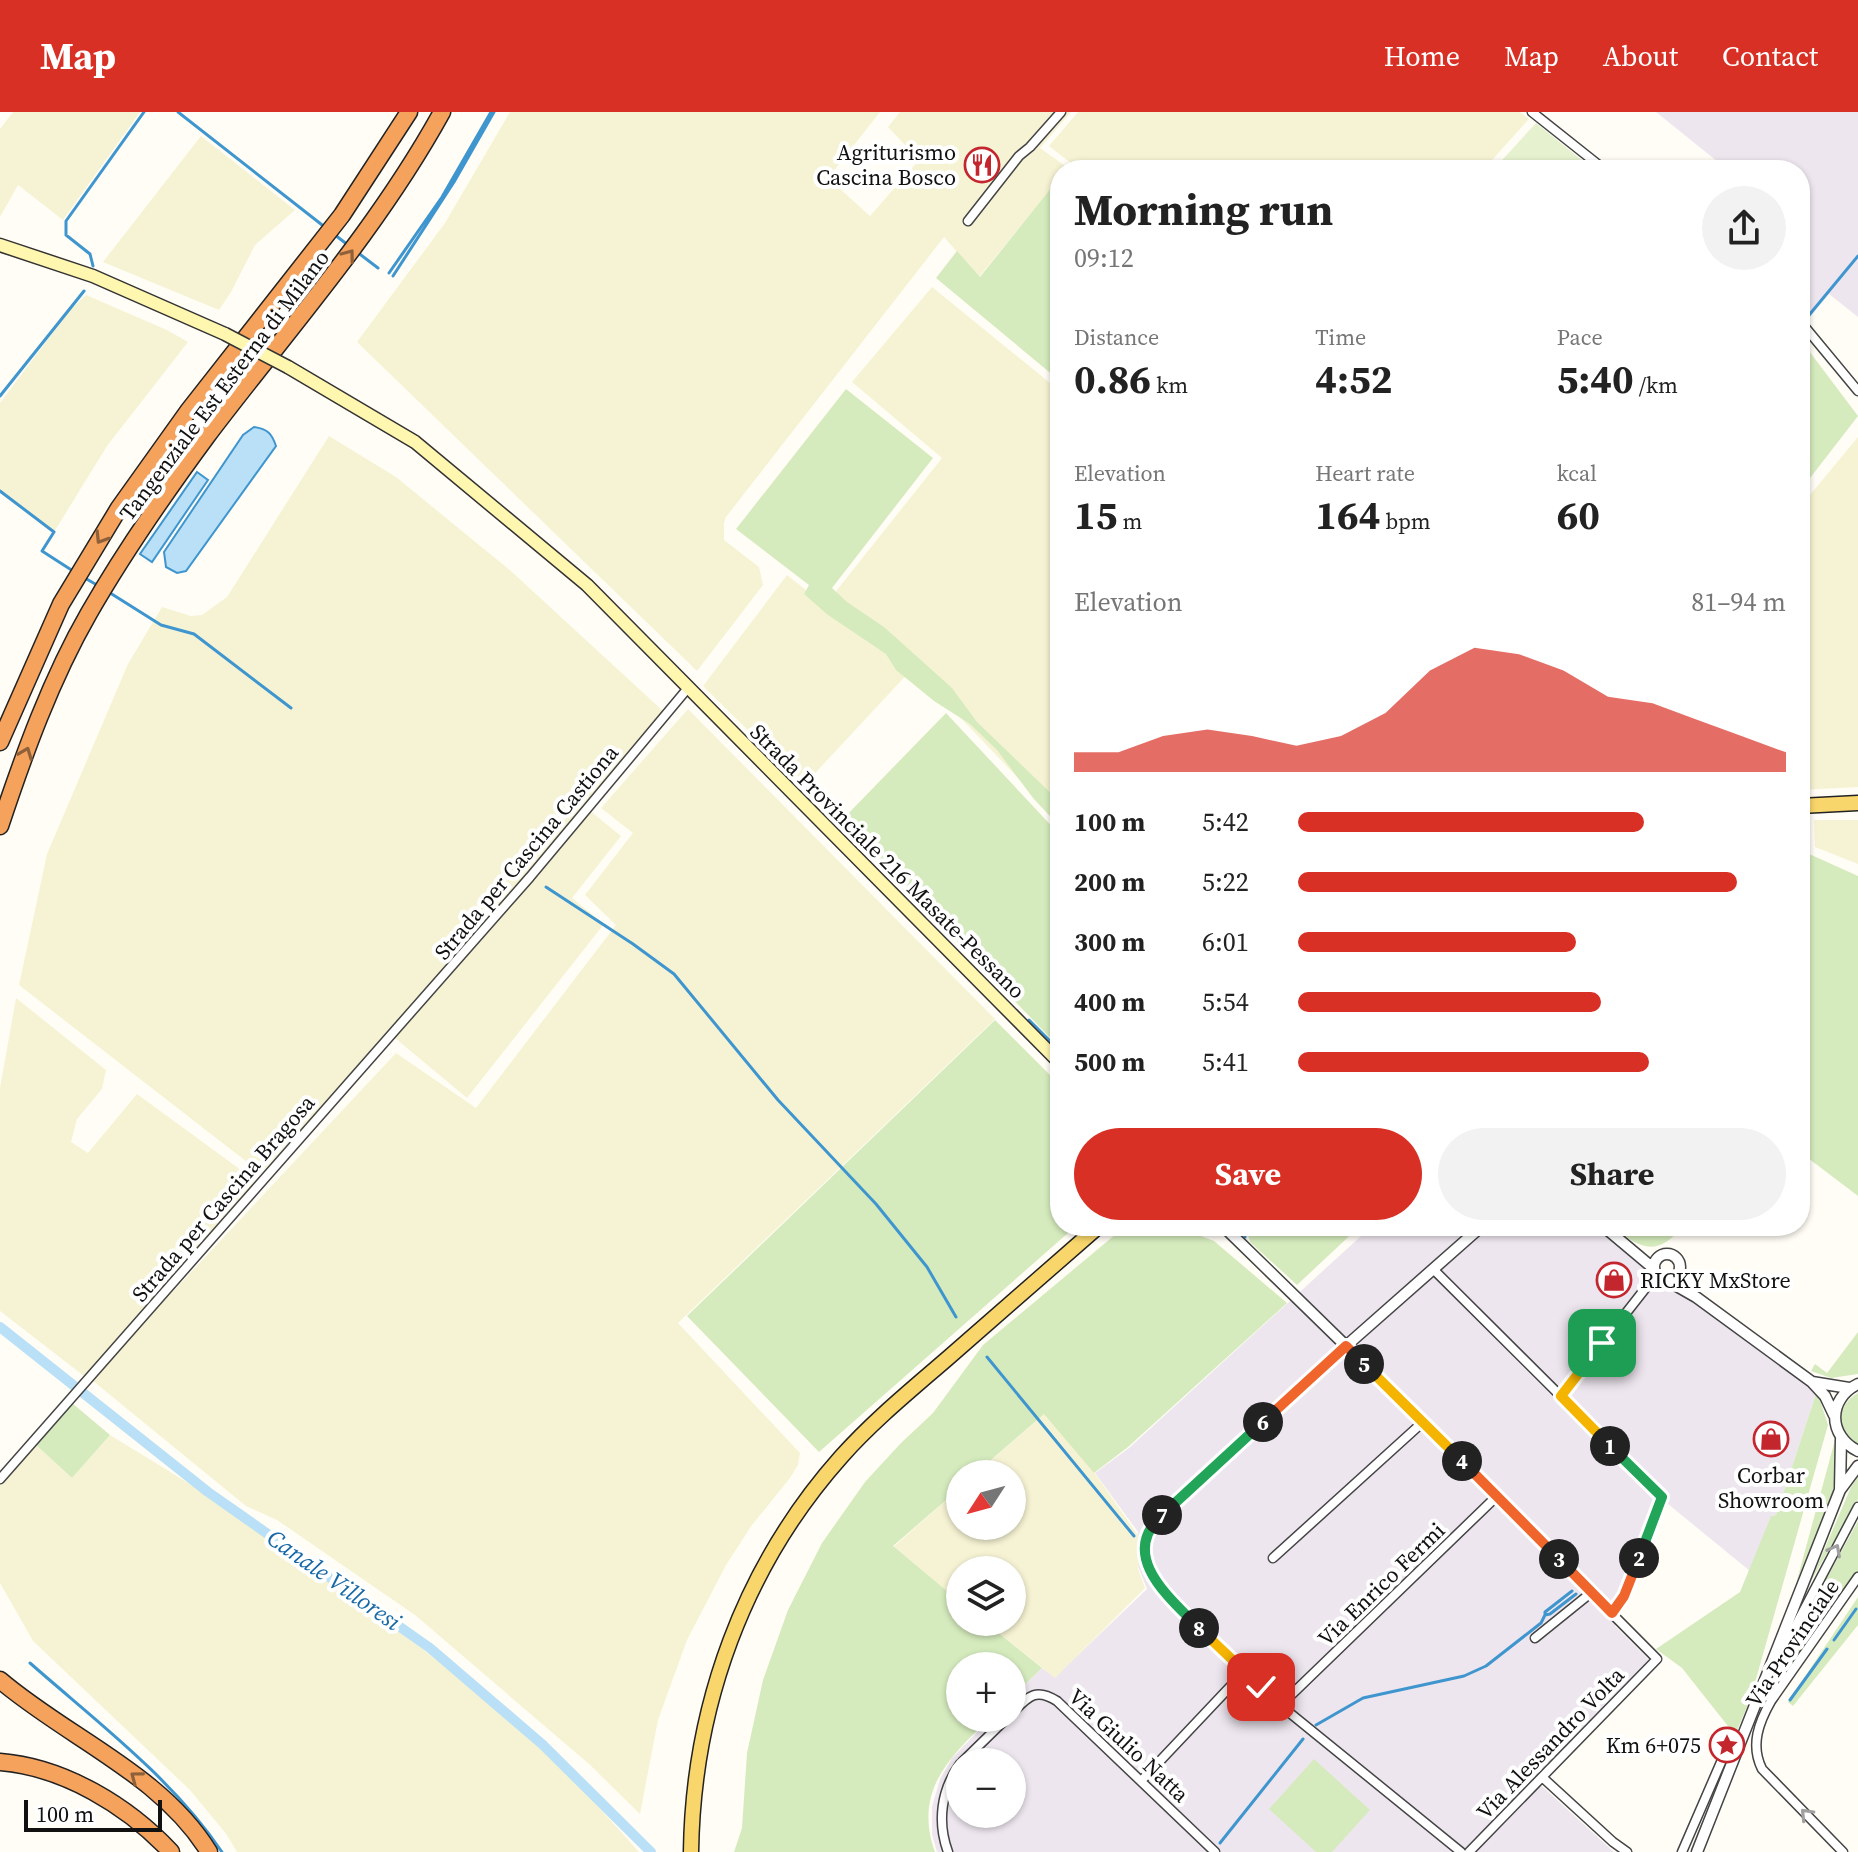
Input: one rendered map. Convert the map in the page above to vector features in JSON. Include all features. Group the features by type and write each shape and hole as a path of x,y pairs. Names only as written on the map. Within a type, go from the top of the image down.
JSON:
{"highway":[{"name":"Tangenziale Est Esterna di Milano","path":"0,742 66,593 119,508 189,410 336,223 409,112"},
{"name":"Tangenziale Est Esterna di Milano","path":"0,826 24,757 62,668 88,614 122,559 208,435 373,223 442,112"},
{"path":"0,1680 162,1797 190,1826 209,1852"},
{"path":"0,1762 50,1774 91,1791 133,1818 171,1852"}],"main road":[{"name":"Strada Provinciale 216 Masate-Pessano","path":"0,245 100,279 225,334 288,367 415,442 568,568 1050,1053"},
{"path":"1810,805 1858,803"},
{"path":"691,1852 698,1759 716,1680 745,1604 784,1532 825,1476 872,1425 1088,1236"}],"street":[{"path":"968,221 1019,156 1061,112"},
{"path":"1532,112 1592,160"},
{"path":"1810,332 1856,384"},
{"name":"Strada per Cascina Castiona","path":"390,1038 688,688"},
{"name":"Strada per Cascina Bragosa","path":"0,1479 260,1181 390,1038"},
{"path":"1233,1236 1612,1613 1624,1596 1662,1497 1433,1269"},
{"path":"1461,1852 1280,1705 1244,1672 1156,1584 1145,1553 1148,1536 1156,1520 1471,1236"},
{"path":"1615,1236 1666,1280 1696,1297 1812,1382 1825,1396 1841,1439 1858,1451"},
{"path":"1634,1251 1674,1256 1696,1297"},
{"path":"1561,1396 1648,1285 1660,1256"},
{"path":"1648,1285 1676,1277 1680,1269"},
{"path":"1812,1382 1854,1386"},
{"path":"1834,1415 1841,1396 1854,1386"},
{"path":"1273,1558 1423,1422"},
{"path":"1840,1490 1841,1439"},
{"path":"1697,1852 1840,1490 1858,1466"},
{"name":"Via Enrico Fermi","path":"1289,1697 1497,1496"},
{"path":"1760,1694 1858,1507"},
{"name":"Via Provinciale","path":"1837,1850 1762,1769 1757,1754 1757,1736 1776,1692 1858,1577"},
{"path":"1535,1638 1592,1592"},
{"name":"Via Alessandro Volta","path":"1469,1852 1657,1659 1612,1613"},
{"path":"1141,1781 1244,1672"},
{"name":"Via Giulio Natta","path":"1026,1700 1046,1694 1057,1701 1215,1852"},
{"path":"976,1748 993,1732"},
{"path":"1682,1852 1728,1746"},
{"path":"1542,1777 1627,1852"},
{"path":"946,1794 942,1808 942,1832 948,1852"}],"shaded area":[{"path":"13,112 140,112 63,220 18,185 0,217 0,129"},
{"path":"510,112 880,112 828,178 870,216 919,160 888,127 900,112 1071,112 1040,148 1057,160 1050,160 1050,190 979,277 944,237 726,517 724,540 759,567 763,585 697,671 357,342 445,223"},
{"path":"1078,112 1520,112 1529,119 1492,160 1067,160 1049,146"},
{"path":"1656,112 1858,112 1858,317 1829,294 1810,317 1810,160 1716,160"},
{"path":"201,136 295,210 255,245 219,310 103,262"},
{"path":"932,287 1050,383 1050,812 913,668 804,785 703,686 787,575 825,605 942,458 852,382"},
{"path":"86,295 188,342 107,446 54,532 0,491 0,403 69,311"},
{"path":"329,436 396,477 512,572 663,711 584,806 621,836 572,898 604,924 467,1098 389,1033 261,1173 19,985 47,854 128,664 162,607 191,616 202,615 227,597"},
{"path":"1858,437 1858,787 1810,789 1810,495"},
{"path":"688,709 995,1019 678,1323 800,1453 798,1465 790,1478 752,1525 726,1565 687,1640 658,1720 640,1814 589,1764 415,1615 277,1520 246,1506 93,1381 396,1053 476,1108 616,925 585,895 633,833 601,808"},
{"path":"1814,820 1858,820 1858,864 1815,847"},
{"path":"16,998 106,1070 102,1089 77,1119 71,1142 88,1153 137,1094 256,1181 84,1376 0,1311 0,1088"},
{"path":"1361,1236 1611,1236 1656,1279 1695,1298 1817,1391 1776,1515 1771,1516 1750,1571 1668,1504 1615,1626 1650,1661 1534,1779 1614,1852 937,1852 932,1834 932,1807 946,1768 946,1828 1026,1828 1026,1748 962,1748 977,1732 1026,1732 1026,1683 1042,1668 1055,1677 1147,1589 1136,1561 1138,1532 1095,1473 1129,1448"},
{"path":"1045,1413 1096,1475 1142,1541 1138,1569 1145,1588 1055,1678 1002,1636 1026,1636 1026,1556 946,1556 946,1591 892,1548 946,1500 946,1540 1026,1540 1026,1460 992,1460"},
{"path":"110,1435 203,1492 361,1601 469,1685 587,1794 639,1852 237,1852 190,1790 33,1641 0,1583 0,1481 35,1444 72,1478"}],"green space":[{"path":"1536,123 1582,160 1502,160"},
{"path":"1050,190 1050,373 936,278 957,251 980,277"},
{"path":"1810,352 1858,416 1810,478"},
{"path":"846,389 933,458 832,588 884,627 952,688 977,722 1050,792 1050,816 997,750 970,724 934,701 896,670 886,654 828,615 804,594 809,585 736,529"},
{"path":"946,713 1050,824 1050,1038 841,821"},
{"path":"1810,854 1858,876 1858,1196 1810,1160"},
{"path":"995,1020 1050,1075 1050,1236 1065,1236 819,1452 687,1316"},
{"path":"1114,1236 1201,1236 1214,1241 1287,1303 1128,1447 1094,1473 1044,1414 991,1460 946,1460 946,1500 893,1546 946,1590 946,1636 1002,1636 1022,1652 946,1652 946,1732 976,1732 960,1748 946,1748 946,1766 932,1793 929,1810 929,1830 935,1852 734,1852 742,1828 747,1753 763,1680 788,1610 822,1543 865,1482 933,1413 983,1345"},
{"path":"1248,1236 1349,1236 1297,1285 1250,1242"},
{"path":"1627,1236 1674,1236 1649,1247"},
{"path":"1858,1332 1858,1374 1831,1378 1811,1371 1815,1364 1827,1373"},
{"path":"1817,1391 1828,1425 1750,1700 1735,1735 1682,1668 1656,1649 1740,1592 1771,1516 1776,1515"},
{"path":"1858,1393 1858,1444 1845,1432 1841,1418 1845,1404"},
{"path":"72,1403 110,1435 72,1478 35,1444"},
{"path":"1835,1440 1836,1475 1832,1494 1796,1584"},
{"path":"1858,1477 1858,1499 1810,1583 1851,1487"},
{"path":"1858,1521 1858,1573 1763,1706 1765,1691"},
{"path":"1858,1597 1858,1625 1793,1706 1788,1702"},
{"path":"1026,1655 1042,1668 1026,1683"},
{"path":"1314,1759 1370,1810 1332,1852 1316,1852 1269,1809"}],"water":[{"path":"254,427 269,433 276,446 186,571 177,573 166,567 164,552 243,435"},
{"path":"197,472 208,480 152,562 140,554"}],"waterway":[{"path":"93,266 90,254 66,235 66,221 144,112"},
{"path":"178,112 326,228"},
{"path":"389,273 442,197 491,112"},
{"path":"393,276 454,182 494,112"},
{"path":"335,235 348,245"},
{"path":"357,252 378,268"},
{"path":"1810,314 1858,256"},
{"path":"0,396 84,291"},
{"path":"0,491 54,532 42,551 73,571"},
{"path":"83,577 97,585"},
{"path":"107,591 161,625 194,634 291,708"},
{"path":"546,887 674,974 778,1100 876,1204 927,1267 956,1317"},
{"path":"1029,1020 1050,1041"},
{"name":"Canale Villoresi","path":"0,1327 208,1492 430,1648 542,1744 651,1852"},
{"path":"987,1357 1134,1536"},
{"path":"1545,1615 1572,1591"},
{"path":"1316,1725 1363,1698 1464,1676 1486,1666 1541,1623 1545,1615 1576,1594"},
{"path":"1834,1640 1856,1609"},
{"path":"1790,1700 1827,1649"},
{"path":"30,1663 157,1775 222,1852"},
{"path":"1220,1843 1303,1739"}],"place":[{"name":"Agriturismo Cascina Bosco","path":"982,165"},
{"name":"RICKY MxStore","path":"1614,1280"},
{"name":"Corbar Showroom","path":"1771,1439"},
{"name":"Km 6+075","path":"1727,1745"}],"route":[{"path":"1261,1687 1156,1584 1146,1561 1147,1539 1156,1520 1346,1346 1612,1613 1624,1596 1662,1497 1561,1396 1602,1343"}]}
